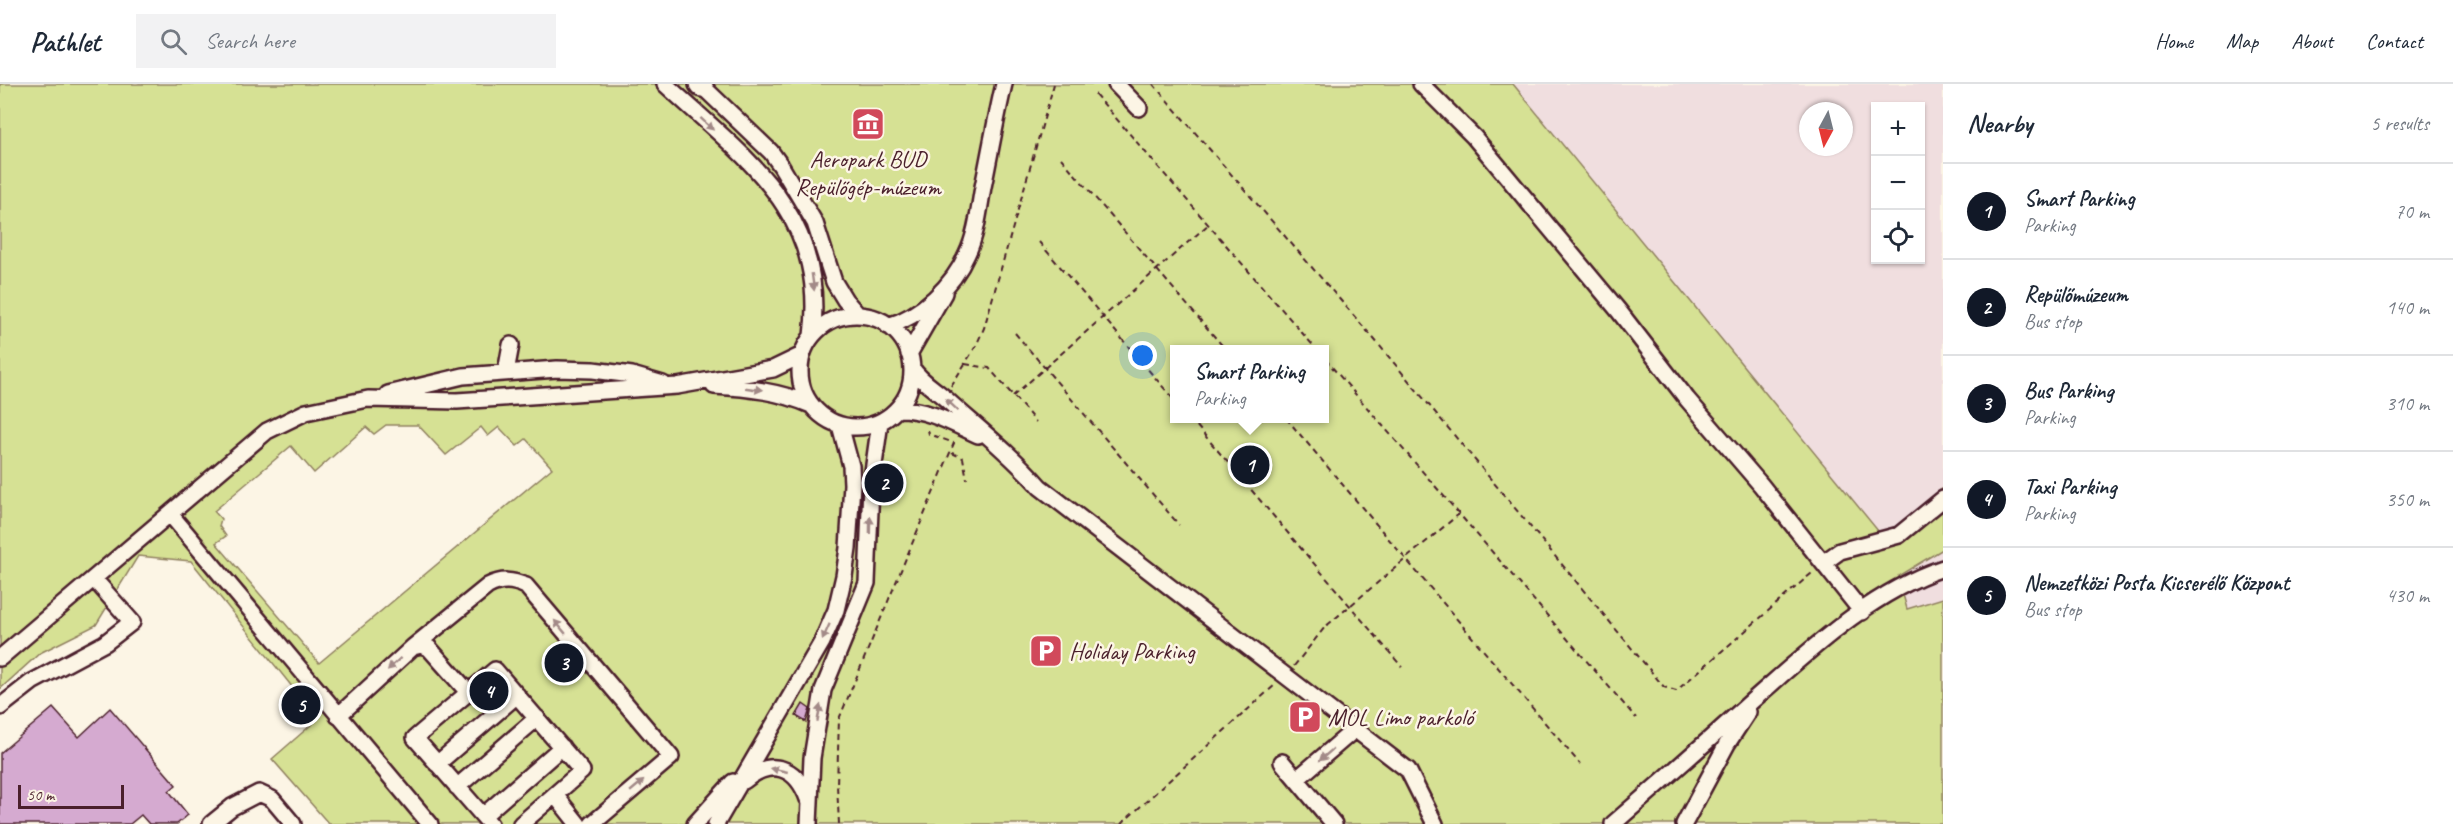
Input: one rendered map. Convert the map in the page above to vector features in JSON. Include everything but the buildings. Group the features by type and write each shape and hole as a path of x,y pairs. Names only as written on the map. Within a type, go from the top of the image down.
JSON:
{"street":[{"path":"664,84 761,175 788,209 802,235 813,280 815,312 812,336 802,355 800,365 801,386 811,405 824,418 840,425 856,428 880,422 898,408 909,390 911,361 949,282 972,244 1004,84"},
{"path":"1116,84 1139,108"},
{"path":"1421,84 1474,137 1862,612"},
{"path":"701,85 771,152 781,166 815,223 834,282 858,315"},
{"path":"888,326 919,312 949,282"},
{"path":"812,336 832,320 858,315 874,318 888,326 901,338 923,382 945,398 1023,468 1040,487 1408,770 1432,822"},
{"path":"506,372 511,345"},
{"path":"368,399 458,400 677,386 773,369 802,355"},
{"path":"0,658 267,431 306,412 463,376 506,372 557,369 593,370 632,375 677,386"},
{"path":"696,384 771,392 796,398 811,405"},
{"path":"898,408 935,415 992,442"},
{"path":"809,824 815,735 823,690 867,583 871,486 880,422"},
{"path":"717,824 822,642 836,610 844,576 852,484 840,425"},
{"path":"1823,563 1840,550 1899,536 1943,499"},
{"path":"170,514 430,824"},
{"path":"1613,824 1816,645 1904,586 1943,568"},
{"path":"0,707 32,682 105,643 132,622 94,579"},
{"path":"338,716 413,647 488,586 498,581 514,581 526,586 671,757 592,824"},
{"path":"413,647 465,695"},
{"path":"521,824 582,771 562,747 495,670 415,738 486,820 562,747"},
{"path":"437,764 517,695"},
{"path":"1684,824 1727,744 1756,698"},
{"path":"457,787 537,718"},
{"path":"1297,779 1354,730"},
{"path":"695,824 755,757"},
{"path":"1282,762 1334,824"},
{"path":"737,787 754,773 769,767 781,769 794,774 803,786 809,802"},
{"path":"211,824 231,807 259,793 272,799 293,824"},
{"path":"552,797 566,824"},
{"path":"552,797 578,824"}],"path":[{"path":"945,398 984,328 1054,84"},
{"path":"1153,84 1381,348 1664,687 1676,692 1823,563"},
{"path":"1095,94 1313,345"},
{"path":"1061,158 1222,345"},
{"path":"1013,396 1210,224"},
{"path":"1039,242 1170,395"},
{"path":"1015,333 1179,525"},
{"path":"965,364 988,368 1036,422"},
{"path":"1329,364 1636,718"},
{"path":"839,824 838,719 954,443 928,432 935,415"},
{"path":"1194,423 1402,668"},
{"path":"1290,423 1580,764"},
{"path":"951,452 963,458 967,478"},
{"path":"1120,824 1285,677 1325,627 1459,514"}],"shaded area":[{"path":"1063,84 1943,84 1943,824 1070,485"}],"green space":[{"path":"0,84 1513,84 1883,537 1943,488 1943,549 1898,576 1907,609 1943,598 1943,824 329,824 272,759 318,719 191,561 138,556 96,625 40,653 0,689","holes":["386,425 418,425 446,455 481,427 488,436 499,427 517,446 526,439 552,468 319,663 216,543 226,536 219,526 221,519 214,511 291,446 314,473 366,427 374,434"]}],"place":[{"name":"Aeropark BUD Repülőgép-múzeum","path":"868,124"},
{"name":"Smart Parking","path":"1250,465"},
{"name":"Repülőmúzeum","path":"884,483"},
{"name":"Holiday Parking","path":"1046,651"},
{"name":"Bus Parking","path":"564,663"},
{"name":"Taxi Parking","path":"489,691"},
{"name":"Nemzetközi Posta Kicserélő Központ","path":"301,705"},
{"name":"MOL Limo parkoló","path":"1305,717"}]}
